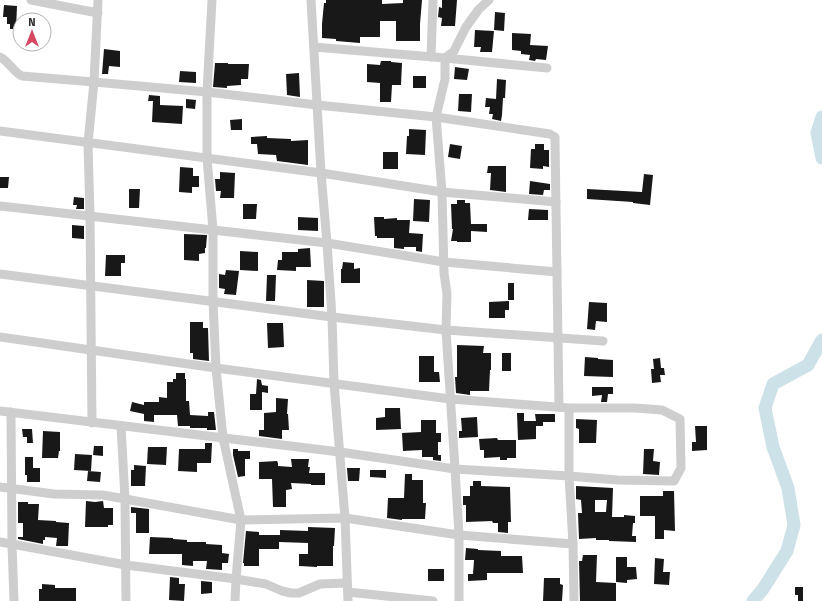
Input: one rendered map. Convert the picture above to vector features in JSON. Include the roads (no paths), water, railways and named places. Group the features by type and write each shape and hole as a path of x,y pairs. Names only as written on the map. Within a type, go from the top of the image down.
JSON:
{"street":[{"path":"31,0 98,13"},
{"path":"92,423 88,143 94,82 98,0"},
{"path":"212,0 207,92 207,158 213,230 213,301 216,368 223,438 242,520 235,601"},
{"path":"311,0 321,173 332,317 334,384 346,518 348,592"},
{"path":"431,57 433,0"},
{"path":"445,58 454,51 466,27 479,9 489,0"},
{"path":"314,47 547,68"},
{"path":"0,56 10,64 18,74 22,76 207,92 436,117 550,134 554,137 556,202 558,407"},
{"path":"445,58 445,79 436,117 442,192 444,273 447,294 446,330 459,535 459,601"},
{"path":"0,132 321,173 442,192 556,202"},
{"path":"0,206 327,243 444,262 557,272"},
{"path":"0,274 332,317 446,330 603,341"},
{"path":"0,337 216,368 450,399 569,408 635,408 662,410 680,419 681,468 674,481 617,480 455,469 340,452 0,411"},
{"path":"569,408 569,476 573,544 574,601"},
{"path":"11,412 14,601"},
{"path":"121,426 125,499 126,601"},
{"path":"0,487 54,494 103,495 242,520 346,518 459,535 573,544"},
{"path":"0,542 126,565 266,584 291,593 299,593 320,584 348,592 433,601"}],"waterway":[{"path":"822,117 817,133 822,158"},
{"path":"753,601 763,589 787,551 794,525 788,488 773,447 765,408 773,384 808,365 822,340"}]}
